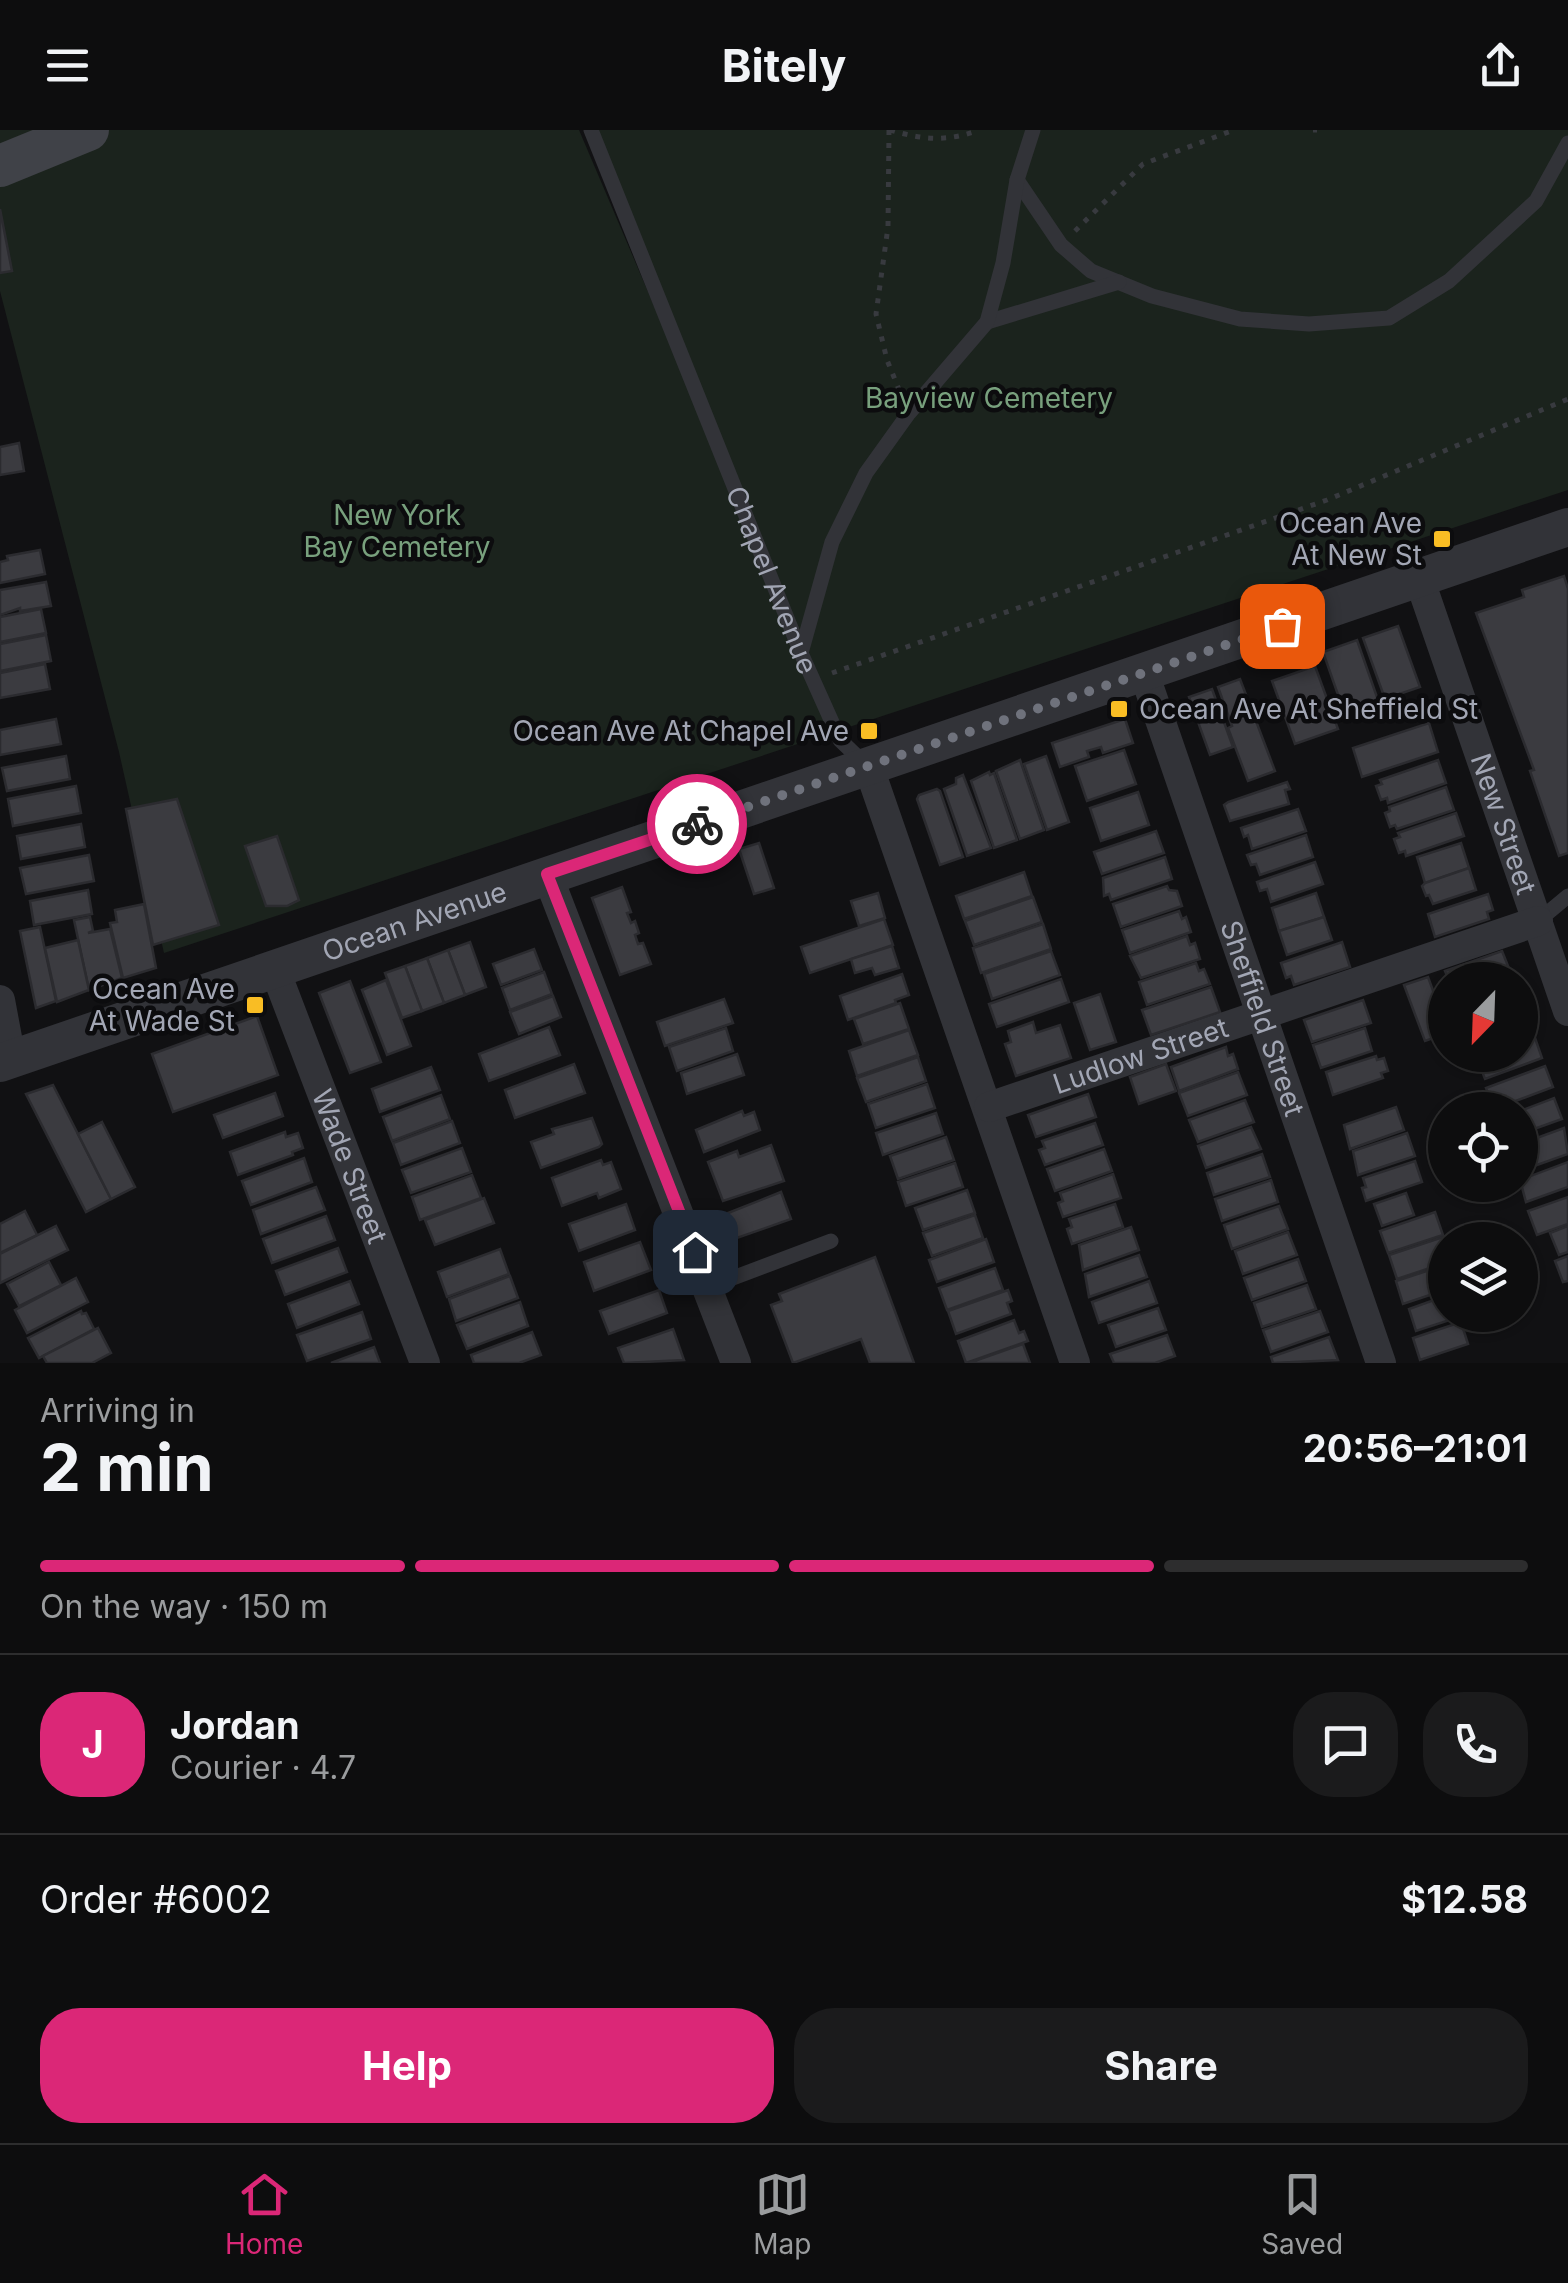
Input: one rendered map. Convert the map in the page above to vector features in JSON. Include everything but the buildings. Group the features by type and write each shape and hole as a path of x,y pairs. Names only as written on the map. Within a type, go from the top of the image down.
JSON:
{"main road":[{"path":"0,166 88,130"}],"street":[{"name":"Ocean Avenue","path":"5,1061 1568,527"},
{"name":"New Street","path":"1419,578 1568,1010"},
{"name":"Sheffield Street","path":"1144,673 1381,1363"},
{"name":"Chapel Avenue","path":"868,768 1075,1363"},
{"path":"547,874 736,1363"},
{"name":"Ludlow Street","path":"989,1108 1538,920"},
{"name":"Wade Street","path":"275,970 425,1363"},
{"path":"0,1000 5,1061"}],"lane":[{"name":"Chapel Avenue","path":"591,130 801,653 840,740 868,768"},
{"path":"801,653 832,542 866,473 909,413 986,322 1003,263 1017,180 1033,130"},
{"path":"1017,180 1061,245 1091,271 1152,296 1240,319 1309,324 1389,318 1449,282 1536,202 1568,144"},
{"path":"986,322 1119,282"},
{"name":"Ludlow Street","path":"1538,920 1568,896"},
{"path":"709,1287 831,1242"}],"path":[{"path":"909,413 887,360 876,314 888,227 890,130 922,140 956,138 980,130"},
{"path":"1061,245 1142,164 1234,130"},
{"path":"815,679 1328,500 1568,399"}],"green space":[{"path":"0,130 579,130 779,599 594,130 1568,130 1568,490 164,953 119,752 0,291"}],"way so far":[{"path":"697,824 1282,626"}],"place":[{"name":"Ocean Ave At New St","path":"1442,539"},
{"name":"Ocean Ave At Sheffield St","path":"1119,709"},
{"name":"Ocean Ave At Chapel Ave","path":"869,731"},
{"name":"Ocean Ave At Wade St","path":"255,1005"}],"route":[{"path":"695,1252 547,874 697,824"}],"park label":[{"name":"Bayview Cemetery","path":"989,398"},
{"name":"New York Bay Cemetery","path":"397,531"}]}
